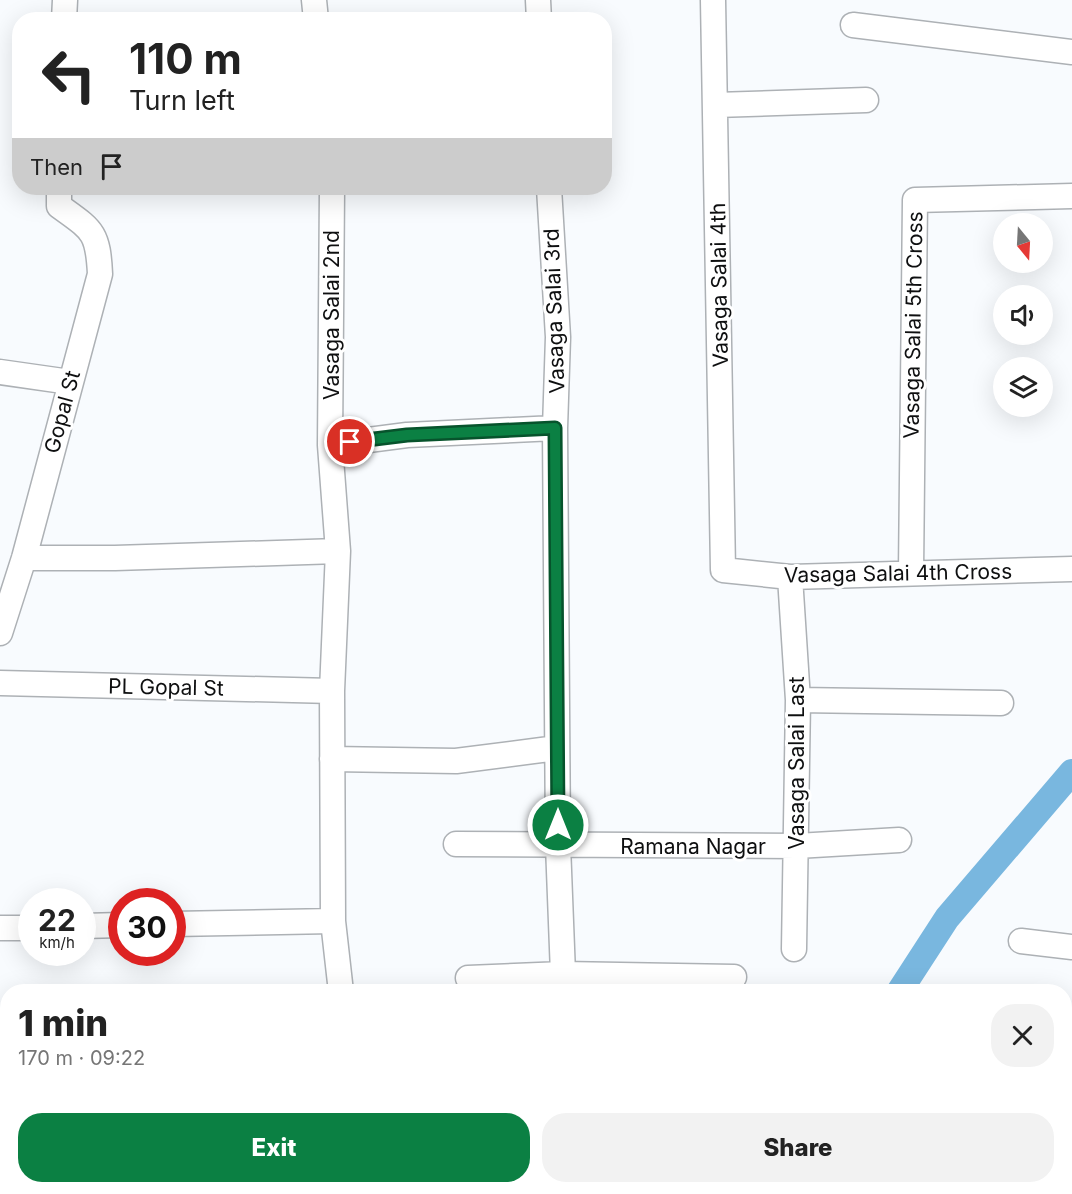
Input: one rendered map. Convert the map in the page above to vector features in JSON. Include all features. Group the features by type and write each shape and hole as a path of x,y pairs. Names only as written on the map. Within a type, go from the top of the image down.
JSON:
{"street":[{"name":"Vasaga Salai 4th","path":"713,0 723,570"},
{"path":"853,25 1072,52"},
{"path":"716,105 866,100"},
{"name":"Vasaga Salai 2nd","path":"332,195 330,445 338,551 332,691 333,921 340,984"},
{"name":"Vasaga Salai 3rd","path":"549,195 558,337 555,428 557,748 562,974"},
{"name":"Vasaga Salai 5th Cross","path":"911,573 915,200 1072,196"},
{"name":"Gopal St","path":"0,633 24,558 100,274 99,250 90,229 59,197"},
{"path":"0,372 70,382"},
{"path":"330,445 407,435 555,428"},
{"path":"24,558 115,558 338,551"},
{"name":"Vasaga Salai 4th Cross","path":"723,570 790,577 1072,569"},
{"name":"Vasaga Salai Last","path":"790,577 798,700 794,949"},
{"name":"PL Gopal St","path":"0,683 332,691"},
{"path":"798,700 1001,703"},
{"path":"332,759 456,761 557,748"},
{"name":"Ramana Nagar","path":"456,844 797,846 900,840"},
{"path":"186,924 333,921"},
{"path":"0,928 18,927"},
{"path":"1021,941 1072,947"},
{"path":"468,978 562,974 735,977"}],"waterway":[{"path":"904,984 947,918 1072,772"}],"route":[{"path":"350,442 407,435 555,428 558,825"}]}
